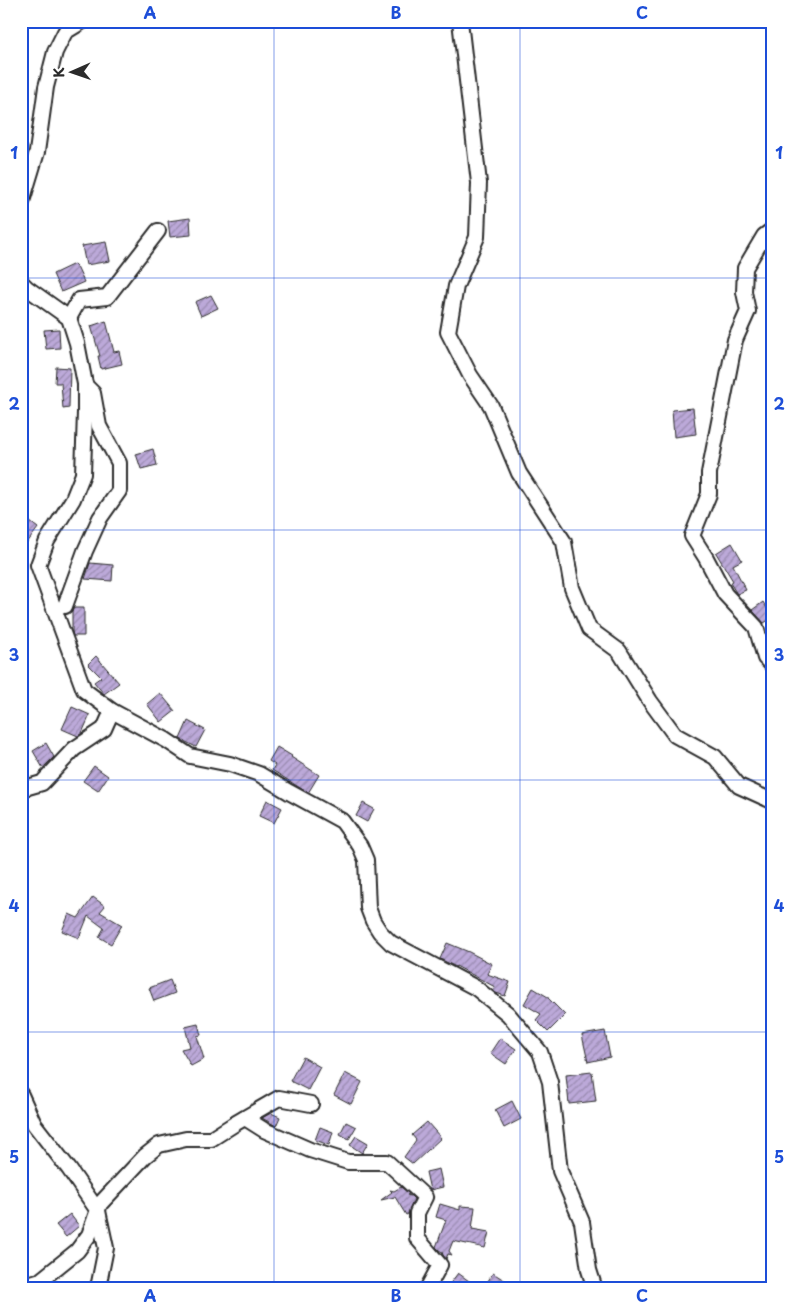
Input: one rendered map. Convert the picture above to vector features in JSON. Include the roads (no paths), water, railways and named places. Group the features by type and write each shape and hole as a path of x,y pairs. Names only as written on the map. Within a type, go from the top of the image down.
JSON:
{"street":[{"path":"21,205 37,152 46,87 55,52 65,32 84,21"},
{"path":"460,21 479,183 477,237 456,286 448,332 470,375 491,406 519,473 564,542 572,588 590,629 619,650 650,701 675,735 716,757 739,786 772,801"},
{"path":"772,230 764,236 745,268 744,292 748,311 735,340 709,473 709,494 692,536 725,594 756,628 765,658 772,665"},
{"path":"69,318 80,300 107,297 158,231"},
{"path":"21,282 69,318 77,343 85,384 83,474 73,499 48,541 38,565 84,690 112,711 166,740 190,756 230,764 259,774 342,821 360,846 366,860 368,908 380,932 391,943 476,988 508,1014 540,1052 550,1082 560,1171 582,1222 589,1270 595,1289"},
{"path":"65,606 85,551 100,518 119,491 119,463 99,426 93,393 85,384"},
{"path":"21,789 42,783 74,749 104,729 112,711"},
{"path":"21,1095 34,1124 69,1169 98,1211 106,1248 96,1289"},
{"path":"21,1286 41,1280 77,1250 89,1235 100,1204 145,1156 159,1145 186,1139 210,1139 279,1098 311,1104"},
{"path":"244,1118 264,1130 301,1146 348,1162 387,1162 425,1197 417,1213 417,1238 440,1265 428,1289"}]}
